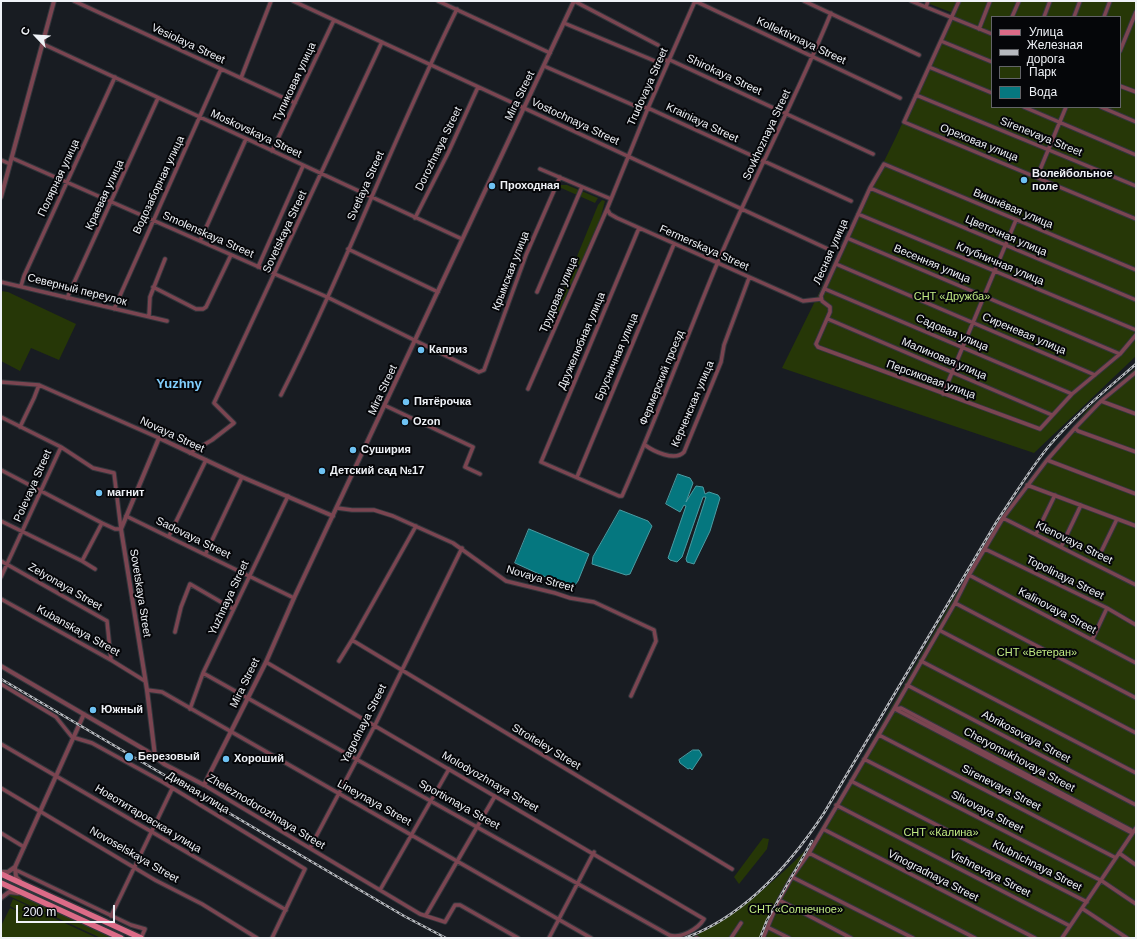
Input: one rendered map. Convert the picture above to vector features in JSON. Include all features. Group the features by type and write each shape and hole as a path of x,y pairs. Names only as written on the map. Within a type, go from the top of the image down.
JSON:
{"main road":[{"path":"1,873 141,938"},
{"path":"1,883 121,938"}],"street":[{"path":"1,197 54,1"},
{"name":"Vesiolaya Street","path":"74,1 295,103"},
{"path":"241,78 271,1"},
{"name":"Vostochnaya Street","path":"293,1 828,249"},
{"path":"438,1 550,53"},
{"path":"574,1 658,45"},
{"name":"Mira Street","path":"204,785 266,662 294,598 386,406 415,340 574,1"},
{"name":"Kollektivnaya Street","path":"695,1 900,98"},
{"name":"Trudovaya Street","path":"610,201 648,108 695,1"},
{"path":"804,1 919,55"},
{"path":"911,1 991,34"},
{"path":"926,7 928,1"},
{"path":"916,96 959,1"},
{"path":"979,29 990,1"},
{"path":"1012,16 1019,1"},
{"path":"1044,16 1050,1"},
{"path":"1074,16 1080,1"},
{"path":"1104,16 1110,1"},
{"name":"Svetlaya Street","path":"281,395 327,297 430,64 457,9"},
{"path":"1121,49 1136,12"},
{"name":"Sovkhoznaya Street","path":"717,264 813,57 831,13"},
{"name":"Тупиковая улица","path":"272,151 334,20"},
{"name":"Shirokaya Street","path":"564,23 655,61 670,60 873,154"},
{"path":"941,41 991,62"},
{"name":"Sovetskaya Street","path":"190,453 212,440 234,424 214,404 382,42"},
{"name":"Moskovskaya Street","path":"43,44 246,140 462,239"},
{"name":"Krainiaya Street","path":"544,66 633,105 648,108 851,201"},
{"path":"929,67 991,94"},
{"name":"Водозаборная улица","path":"114,309 221,69"},
{"name":"Полярная улица","path":"21,286 24,276 115,77"},
{"path":"1121,86 1135,92 1136,86"},
{"name":"Dorozhnaya Street","path":"415,218 448,153 478,87"},
{"name":"Ореховая улица","path":"916,96 904,122 1136,219"},
{"name":"Sirenevaya Street","path":"916,96 1136,186"},
{"name":"Краевая улица","path":"67,298 112,202 158,98"},
{"path":"1026,108 1136,155"},
{"path":"1037,177 1066,108"},
{"path":"1103,108 1136,122"},
{"path":"200,241 246,140"},
{"name":"Smolenskaya Street","path":"12,158 67,184 112,202 327,297 482,372"},
{"path":"1,160 10,164"},
{"name":"Лесная улица","path":"828,319 830,307 821,299 870,188 884,164"},
{"name":"Вишнёвая улица","path":"884,164 1136,270"},
{"path":"258,267 303,166"},
{"path":"540,169 610,201 607,209"},
{"name":"Крымская улица","path":"482,372 526,255 560,177"},
{"path":"537,292 582,187"},
{"name":"Цветочная улица","path":"870,188 1004,246 1136,300"},
{"name":"Fermerskaya Street","path":"607,209 610,214 639,228 803,301 821,299"},
{"name":"Трудовая улица","path":"528,388 607,209"},
{"name":"Клубничная улица","path":"858,214 1136,330"},
{"path":"943,394 1016,220"},
{"name":"Дружелюбная улица","path":"577,477 541,462 639,228"},
{"name":"Весенняя улица","path":"847,238 1120,354"},
{"name":"Брусничная улица","path":"577,477 674,244"},
{"path":"348,249 438,292"},
{"path":"153,287 196,309 203,310 209,301 231,255"},
{"path":"149,316 150,297 165,259"},
{"name":"Фермерский проезд","path":"577,477 622,496 645,445 717,264"},
{"name":"Сиреневая улица","path":"836,264 1095,375"},
{"name":"Керченская улица","path":"645,445 668,455 679,456 684,452 721,362 724,345 749,278"},
{"name":"Северный переулок","path":"1,282 167,321"},
{"name":"Садовая улица","path":"825,289 1072,394"},
{"name":"Персиковая улица","path":"828,319 816,346 1040,429 1052,415"},
{"name":"Малиновая улица","path":"828,319 1052,415"},
{"path":"1052,415 1072,394 1120,354 1136,335"},
{"path":"763,938 766,927 792,877 809,854 836,805 879,735 1003,518 1047,460 1075,428 1100,401 1136,372"},
{"name":"Novaya Street","path":"1,382 39,385 242,477 333,516"},
{"path":"20,427 39,385"},
{"path":"1100,401 1136,414"},
{"path":"386,406 474,447 465,467 480,474"},
{"path":"1,418 61,447 93,468 114,474 121,529"},
{"path":"1075,428 1078,431 1136,452"},
{"path":"121,529 158,438"},
{"name":"Polevaya Street","path":"1,577 61,447"},
{"path":"169,536 206,460"},
{"path":"1047,460 1136,494"},
{"path":"1,470 40,492 102,523 115,529 121,529"},
{"path":"206,553 242,477"},
{"path":"1027,485 1136,526"},
{"path":"1036,534 1055,495"},
{"name":"Yuzhnaya Street","path":"190,709 203,673 288,496"},
{"path":"1061,547 1081,505"},
{"name":"Novaya Street","path":"337,508 374,510 416,526 462,548 491,572 506,581 556,592 570,598 594,602 654,630 656,641 631,696"},
{"name":"Sadovaya Street","path":"126,516 206,553 294,598"},
{"name":"Klenovaya Street","path":"1003,518 1136,584"},
{"path":"1100,554 1117,519"},
{"path":"1,521 22,533 82,561 95,570"},
{"path":"82,561 102,523"},
{"path":"339,661 416,526"},
{"name":"Sovetskaya Street","path":"121,529 147,690 155,757"},
{"name":"Yagodnaya Street","path":"310,848 357,759 462,548"},
{"name":"Topolinaya Street","path":"985,549 1107,608 1136,625"},
{"name":"Zelyonaya Street","path":"1,561 107,621 111,660"},
{"name":"Kalinovaya Street","path":"969,576 1136,663"},
{"path":"175,632 190,584 233,609"},
{"name":"Kubanskaya Street","path":"1,599 111,660 145,681"},
{"path":"955,603 1136,698"},
{"path":"1092,640 1107,608"},
{"path":"939,630 1136,733"},
{"name":"Stroiteley Street","path":"352,640 401,671 732,869"},
{"path":"921,661 1136,773"},
{"name":"Molodyozhnaya Street","path":"266,662 594,852 704,919"},
{"name":"Zheleznodorozhnaya Street","path":"1,666 84,714 164,764 204,785 412,910 439,922 444,922 455,905 460,905 518,938"},
{"name":"Sportivnaya Street","path":"203,673 672,936 686,933 700,925 704,919"},
{"path":"1,684 56,717 72,737"},
{"name":"Abrikosovaya Street","path":"907,685 1136,805"},
{"name":"Lineynaya Street","path":"147,690 162,692 339,794 456,859 591,938"},
{"path":"894,709 1132,833"},
{"path":"31,888 16,877 16,869 55,774 84,714"},
{"name":"Sirenevaya Street","path":"879,735 1116,858"},
{"name":"Дивная улица","path":"72,737 92,743 280,852 306,869 286,910"},
{"name":"Новотитаровская улица","path":"1,744 55,774 286,910"},
{"name":"Slivovaya Street","path":"864,759 1102,881 1136,904"},
{"path":"380,890 449,769"},
{"name":"Klubnichnaya Street","path":"851,781 1087,902"},
{"name":"Novoselskaya Street","path":"1,788 155,880 202,904 257,938"},
{"path":"111,916 153,832 172,789"},
{"path":"426,915 456,859 495,796"},
{"name":"Vishnevaya Street","path":"836,805 1070,926"},
{"path":"1065,937 1070,926 1102,881 1136,828"},
{"name":"Vinogradnaya Street","path":"823,829 1035,938"},
{"path":"1,833 24,847"},
{"path":"549,938 558,918 594,852"},
{"path":"1119,853 1136,865"},
{"path":"809,854 975,938"},
{"path":"1,873 16,869 111,916 131,925 145,929 141,938"},
{"path":"792,877 912,938"},
{"path":"1,892 1,898"},
{"path":"1,898 9,892 23,893"},
{"path":"779,900 851,938"},
{"path":"1083,909 1127,938"},
{"path":"272,938 286,910"},
{"path":"731,938 741,923"},
{"path":"766,927 789,938"}],"green space":[{"name":"СНТ «Дружба»","path":"922,1 1136,1 1136,356 1034,453 782,368 895,139 953,13"},
{"path":"558,185 567,185 598,198 595,203 559,187"},
{"path":"602,200 605,201 599,223 552,327 551,320 598,205"},
{"path":"1,291 8,292 76,324 59,360 31,348 20,371 1,361"},
{"path":"1136,368 1136,938 690,938 708,929 741,908 786,870 814,842 971,568 1012,502 1087,410"},
{"path":"763,838 769,839 767,849 739,884 734,877"},
{"path":"11,893 20,895 114,938 101,938 7,895"},
{"path":"13,899 97,938 1,938 1,926 10,908 23,913 10,906"}],"water":[{"path":"678,474 690,478 693,483 686,502 696,486 703,487 705,494 709,492 718,495 720,498 710,531 694,564 687,562 686,559 706,497 703,497 682,557 677,562 668,558 686,506 684,505 680,512 666,504"},
{"path":"620,510 648,521 652,526 630,574 626,575 592,564 593,557"},
{"path":"529,529 589,554 578,581 572,589 515,563"},
{"path":"693,750 699,750 702,755 692,770 680,763 679,760"}],"railway":[{"path":"685,938 707,928 727,916 764,887 781,870 811,832 824,813 997,521 1029,473 1049,446 1069,424 1136,364"},
{"path":"1,679 404,916 446,938"},
{"path":"760,938 767,920 812,841"}],"place":[{"name":"Волейбольное поле","path":"1024,180"},
{"name":"Проходная","path":"492,186"},
{"name":"Каприз","path":"421,350"},
{"name":"Пятёрочка","path":"406,402"},
{"name":"Ozon","path":"405,422"},
{"name":"Суширия","path":"353,450"},
{"name":"Детский сад №17","path":"322,471"},
{"name":"магнит","path":"99,493"},
{"name":"Южный","path":"93,710"},
{"name":"Березовый","path":"129,757"},
{"name":"Хороший","path":"226,759"}],"district":[{"name":"Yuzhny","path":"179,384"}],"park label":[{"name":"СНТ «Ветеран»","path":"1037,653"},
{"name":"СНТ «Калина»","path":"941,833"},
{"name":"СНТ «Солнечное»","path":"796,910"}]}
